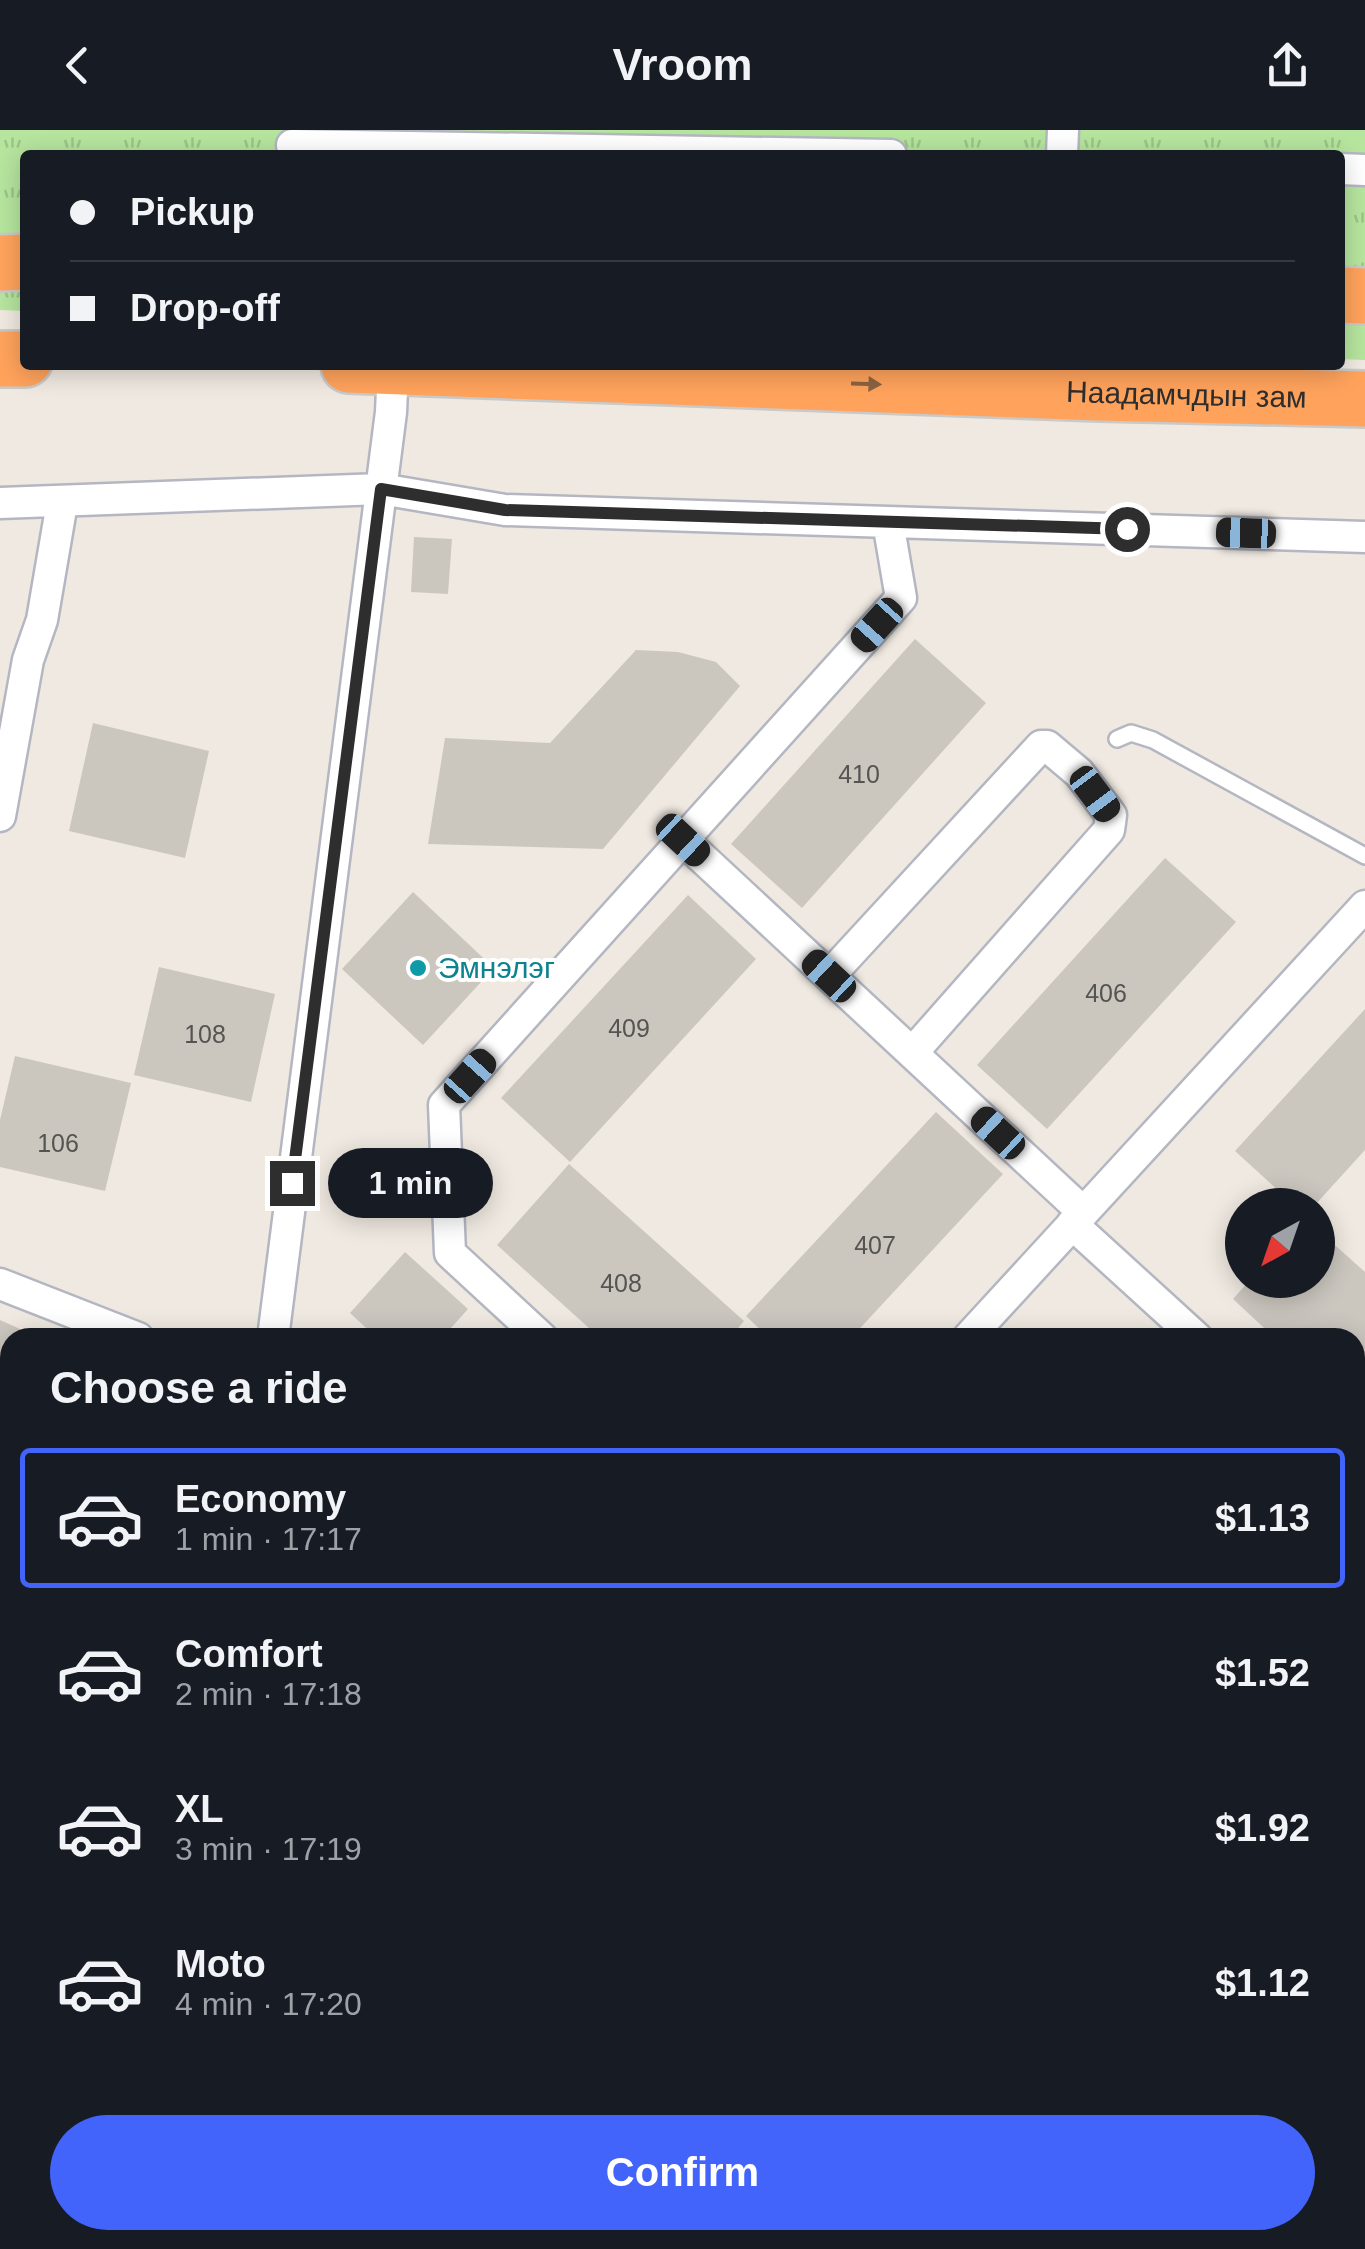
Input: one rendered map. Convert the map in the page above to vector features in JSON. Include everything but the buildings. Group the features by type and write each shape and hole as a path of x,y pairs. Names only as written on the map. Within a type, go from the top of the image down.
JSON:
{"highway":[{"name":"Наадамчдын зам","path":"479,370 1365,399"}],"street":[{"path":"292,143 642,150"},
{"path":"274,1328 381,489 371,370"},
{"path":"0,503 381,489 505,510 1365,537"},
{"path":"0,816 28,660 42,620 62,503"},
{"path":"531,1328 450,1253 444,1105 902,598 888,522"},
{"path":"829,976 1041,746 1047,746 1080,773 1111,815 1110,830 912,1053"},
{"path":"683,840 912,1053 1187,1328"},
{"path":"977,1328 1365,906"},
{"path":"0,1284 112,1328"}],"lane":[{"path":"1117,739 1131,733 1153,740 1365,856"}],"green space":[{"path":"0,130 1365,130 1365,360 1345,359 1345,150 20,150 20,311 0,310"}],"place":[{"name":"Эмнэлэг","path":"418,968"}],"route":[{"path":"292,1183 381,489 505,510 1127,529"}]}
